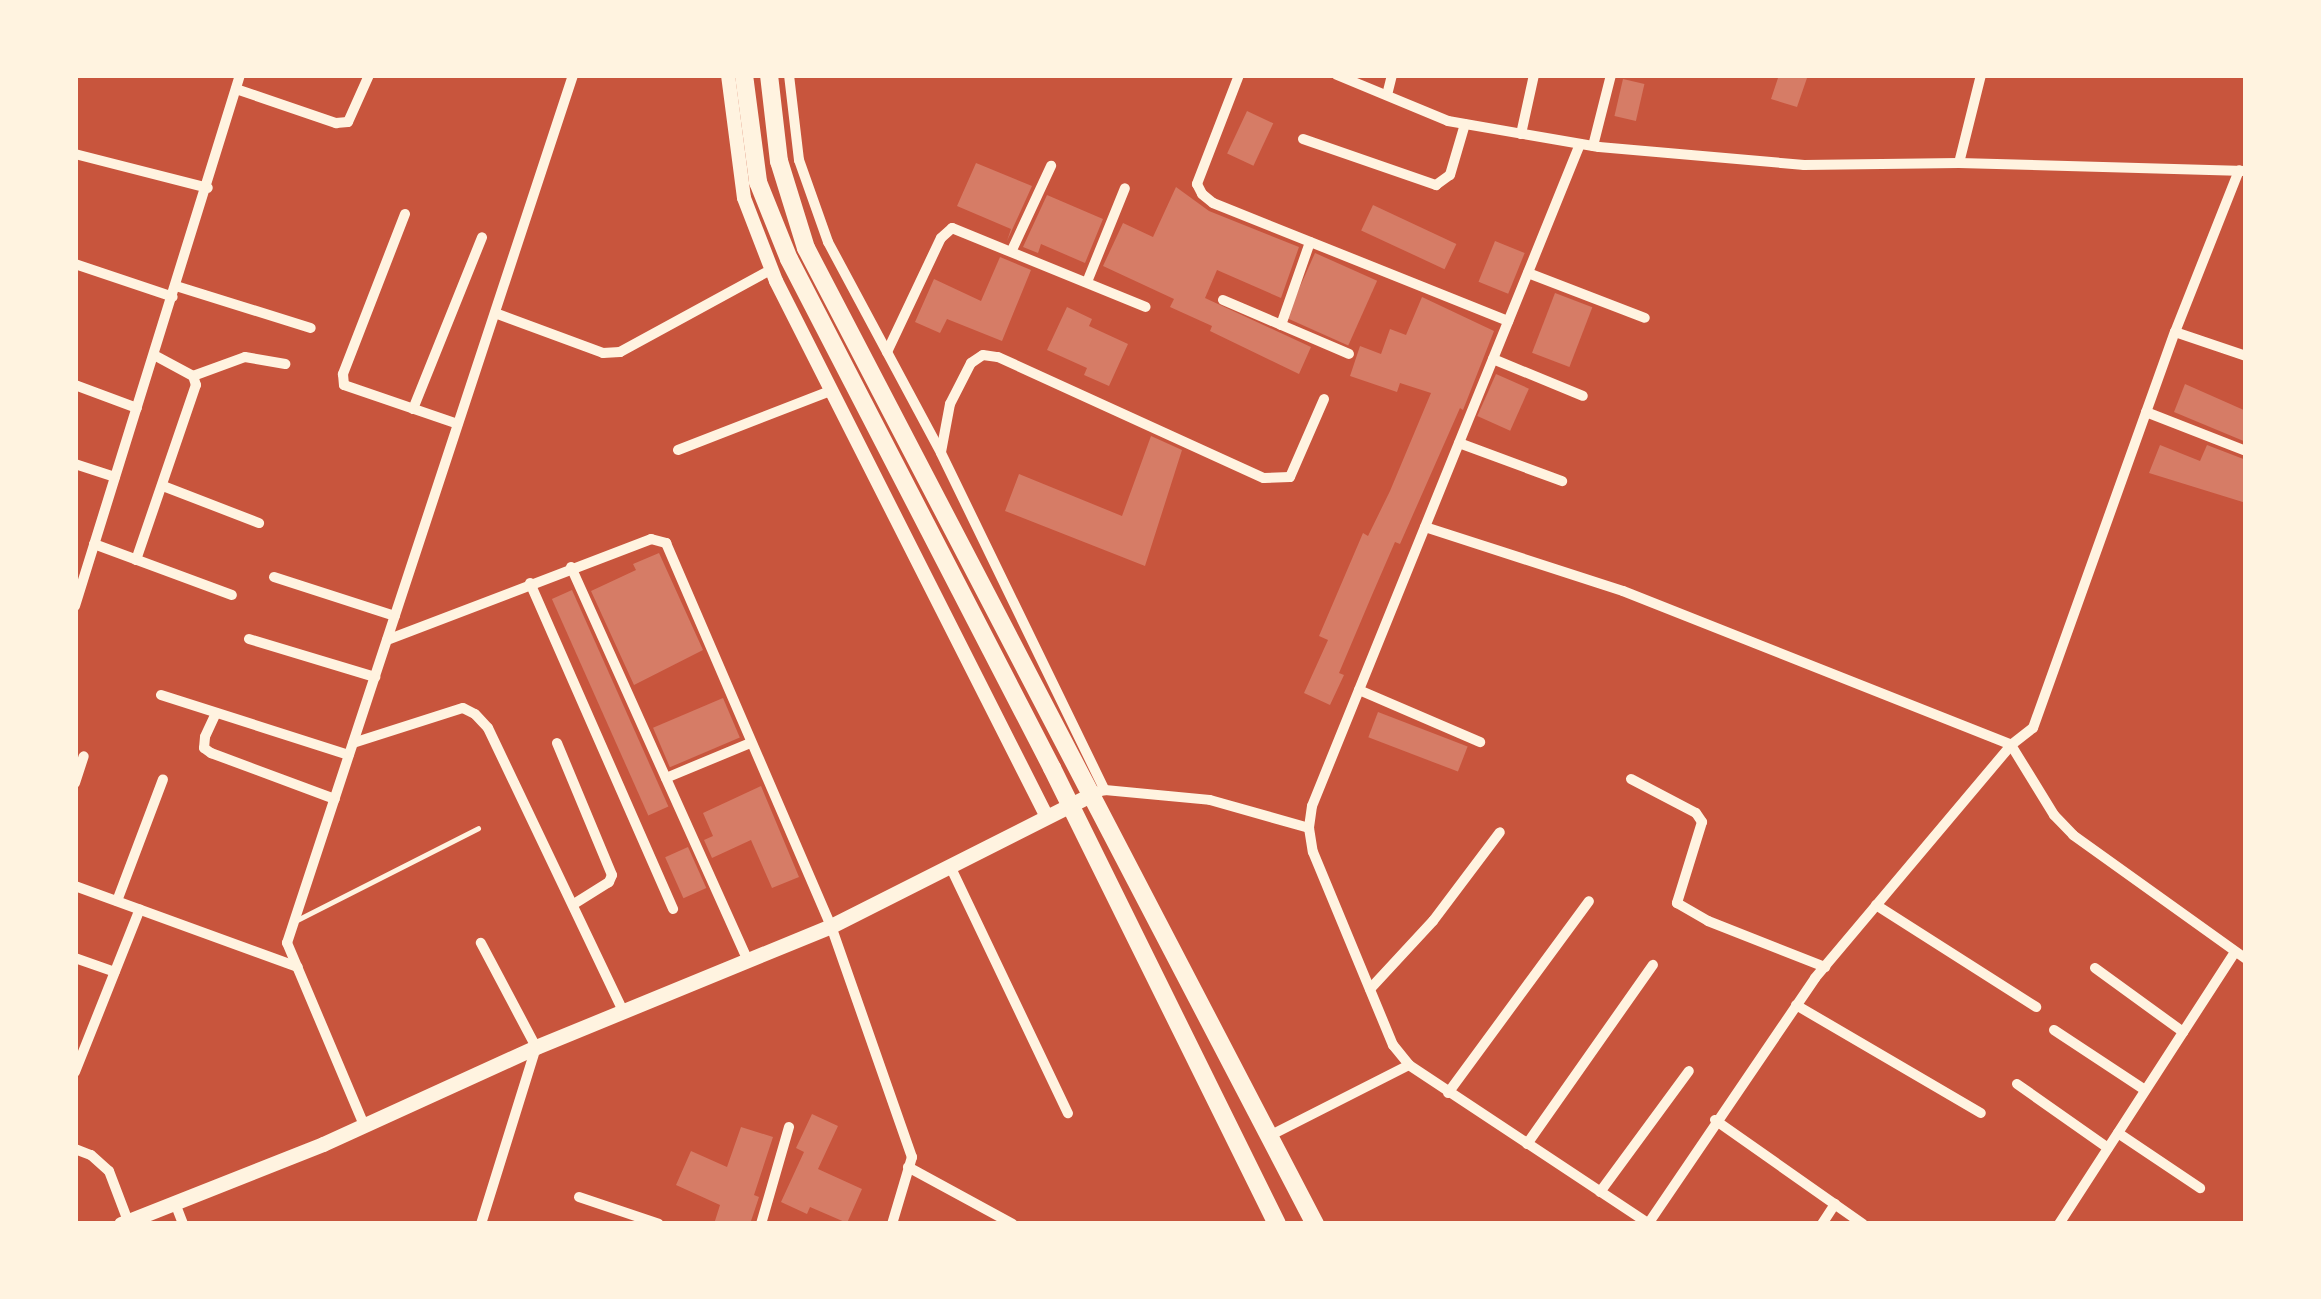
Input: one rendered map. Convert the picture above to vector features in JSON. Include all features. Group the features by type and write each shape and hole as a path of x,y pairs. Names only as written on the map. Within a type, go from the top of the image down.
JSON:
{"main road":[{"path":"744,75 750,136 771,218 1052,768 1277,1224"},
{"path":"769,75 778,160 806,248 1072,752 1099,792 1315,1224"},
{"path":"125,1222 831,926 1099,792"}],"street":[{"path":"75,606 240,75"},
{"path":"236,89 336,123 348,122 368,75"},
{"path":"364,1125 288,943 573,75"},
{"path":"728,75 744,198 772,269 1047,817"},
{"path":"790,75 799,160 828,242 941,454 1099,792 1210,800 1309,828"},
{"path":"1239,75 1198,184 1214,203 1508,321"},
{"path":"1337,75 1465,124 1593,146 1804,165 1958,163 2243,170 2175,332 2032,728 2012,745 1825,966 1715,1120 1648,1224 1409,1064 1393,1045 1312,852 1309,828 1312,806 1580,144"},
{"path":"1386,96 1392,75"},
{"path":"1521,134 1534,75"},
{"path":"1593,146 1611,75"},
{"path":"1958,163 1981,75"},
{"path":"1303,139 1436,185 1450,175 1465,124"},
{"path":"75,154 208,188"},
{"path":"1012,250 1052,166"},
{"path":"1088,282 1125,188"},
{"path":"405,214 342,374 344,385 458,424"},
{"path":"887,352 942,238 952,228 1146,308"},
{"path":"413,409 482,237"},
{"path":"1281,325 1310,242"},
{"path":"75,264 312,328"},
{"path":"495,313 602,354 620,352 772,269"},
{"path":"1528,273 1645,318"},
{"path":"1223,300 1349,354"},
{"path":"2175,332 2246,356"},
{"path":"154,355 192,376 245,358 285,364"},
{"path":"941,454 950,404 971,363 983,355 998,357 1264,478 1290,477 1324,399"},
{"path":"1493,359 1583,396"},
{"path":"136,560 194,396 192,376"},
{"path":"75,385 137,408"},
{"path":"678,450 833,390"},
{"path":"2146,412 2246,451"},
{"path":"1459,443 1562,481"},
{"path":"75,464 115,477"},
{"path":"163,486 259,522"},
{"path":"1425,527 1623,591 2012,745 2054,815 2073,835 2246,960"},
{"path":"387,640 651,539 666,543 831,926 912,1157 892,1224"},
{"path":"94,544 232,595"},
{"path":"571,567 748,960"},
{"path":"274,577 395,616"},
{"path":"530,583 673,909"},
{"path":"248,638 375,677"},
{"path":"1359,690 1480,742"},
{"path":"161,696 351,749 463,708 475,714 488,728 575,903 623,1012"},
{"path":"216,713 204,748 335,799"},
{"path":"666,778 750,743"},
{"path":"556,744 612,874 609,882 575,903"},
{"path":"75,783 84,756"},
{"path":"1630,778 1696,813 1702,822 1677,902 1708,922 1825,966"},
{"path":"117,901 163,779"},
{"path":"1370,989 1433,921 1500,832"},
{"path":"950,866 1068,1113"},
{"path":"75,886 298,967"},
{"path":"1448,1093 1589,901"},
{"path":"1876,906 2036,1007"},
{"path":"75,1072 140,909"},
{"path":"481,943 536,1048 481,1224"},
{"path":"2059,1224 2235,952"},
{"path":"75,958 115,972"},
{"path":"1527,1144 1654,965"},
{"path":"2094,968 2183,1032"},
{"path":"1796,1005 1981,1113"},
{"path":"2054,1030 2146,1090"},
{"path":"1271,1135 1409,1064"},
{"path":"1600,1192 1688,1070"},
{"path":"2017,1084 2108,1148"},
{"path":"1715,1120 1863,1224"},
{"path":"761,1224 789,1127"},
{"path":"2118,1133 2200,1188"},
{"path":"75,1149 92,1155 109,1170 125,1222"},
{"path":"908,1167 1013,1224"},
{"path":"580,1196 659,1224"},
{"path":"175,1202 184,1224"},
{"path":"1822,1224 1835,1204"}],"lane":[{"path":"295,922 478,828"}],"building":[{"path":"1779,75 1808,75 1797,107 1771,99"},
{"path":"1623,79 1644,84 1636,121 1614,116"},
{"path":"1247,111 1273,123 1253,166 1227,154"},
{"path":"976,163 1032,186 1007,241 1011,229 957,206"},
{"path":"1176,187 1209,211 1299,247 1281,298 1217,270 1205,298 1311,347 1299,374 1170,307 1174,299 1103,266 1123,223 1153,237"},
{"path":"1047,195 1103,219 1085,263 1041,244 1038,253 1023,247"},
{"path":"1373,205 1456,244 1445,269 1361,230"},
{"path":"1495,241 1525,253 1508,294 1479,282"},
{"path":"1315,253 1377,281 1348,346 1286,318"},
{"path":"1000,257 1031,270 1002,341 947,319 940,333 915,322 934,279 981,301"},
{"path":"1555,293 1592,307 1569,367 1532,353"},
{"path":"1422,297 1494,331 1463,410 1460,408 1400,544 1395,542 1339,673 1344,675 1330,705 1304,693 1328,640 1319,636 1363,533 1368,536 1390,491 1431,393 1400,383 1397,392 1350,376 1360,346 1381,354 1390,329 1406,335"},
{"path":"1067,307 1092,319 1089,326 1128,344 1109,386 1084,375 1087,368 1047,350"},
{"path":"1496,374 1529,389 1510,431 1477,416"},
{"path":"2185,384 2246,411 2246,442 2174,412"},
{"path":"1151,436 1182,450 1145,566 1005,511 1019,474 1122,516"},
{"path":"2160,445 2200,461 2207,445 2246,460 2246,503 2149,473"},
{"path":"659,553 703,650 634,685 591,591 636,570 633,564"},
{"path":"572,590 668,807 648,815 552,599"},
{"path":"723,698 740,738 670,767 653,728"},
{"path":"1378,712 1468,746 1458,772 1368,737"},
{"path":"761,786 799,877 772,888 751,840 712,858 704,840 713,836 703,813"},
{"path":"688,847 706,888 683,898 665,857"},
{"path":"812,1114 838,1126 818,1169 862,1189 847,1223 810,1207 807,1214 781,1202 804,1152 796,1148"},
{"path":"741,1127 773,1137 754,1195 759,1197 750,1224 714,1224 720,1205 676,1185 691,1151 727,1167"}]}
